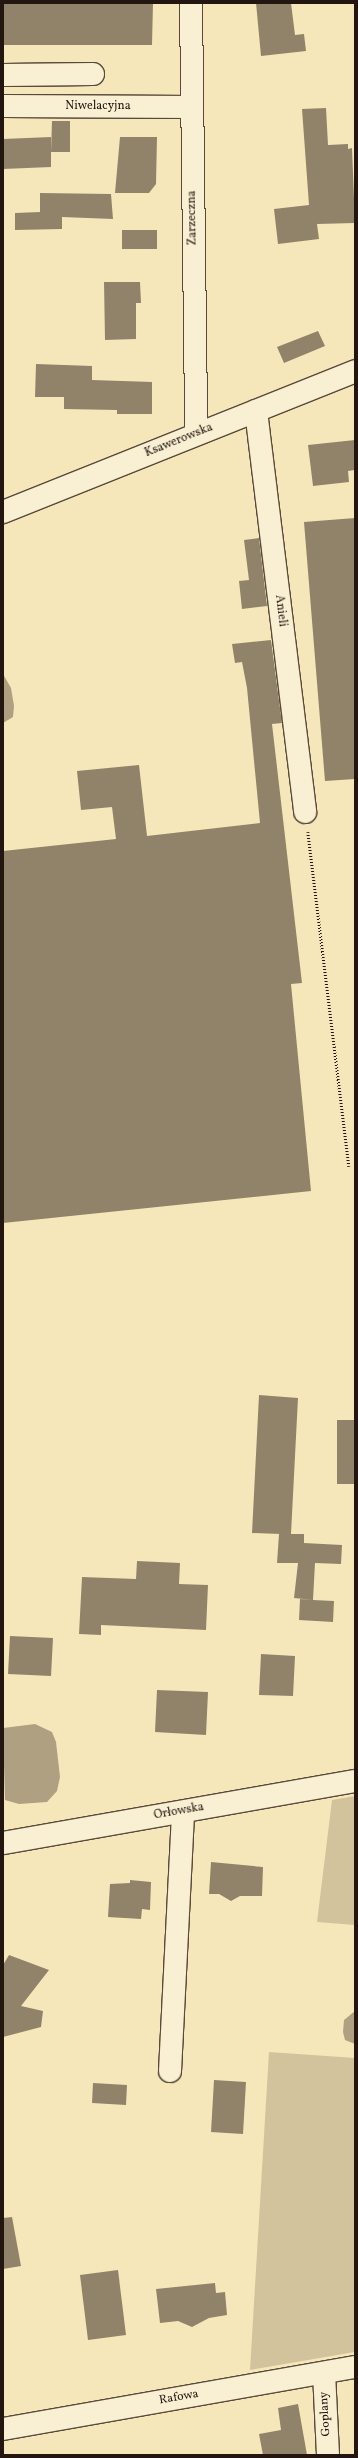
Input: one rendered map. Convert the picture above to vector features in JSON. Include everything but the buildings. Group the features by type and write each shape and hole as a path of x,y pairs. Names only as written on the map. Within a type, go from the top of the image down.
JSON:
{"street":[{"name":"Zarzeczna","path":"191,3 196,434"},
{"path":"3,75 93,74"},
{"name":"Niwelacyjna","path":"3,106 192,107"},
{"name":"Ksawerowska","path":"3,512 355,371"},
{"name":"Anieli","path":"256,411 305,812"},
{"name":"Orłowska","path":"3,1843 355,1781"},
{"path":"170,2071 183,1812"},
{"name":"Rafowa","path":"3,2429 355,2368"},
{"name":"Goplany","path":"324,2373 328,2455"}],"path":[{"path":"305,812 349,1166"}],"shaded area":[{"path":"3,674 11,688 14,706 13,717 3,723"},
{"path":"35,1724 52,1732 56,1742 60,1777 57,1791 47,1802 19,1804 5,1800 3,1728"},
{"path":"355,1796 355,1925 317,1922 332,1800"},
{"path":"355,2011 355,2044 345,2040 343,2032 344,2020"},
{"path":"269,2052 355,2058 355,2352 250,2370"}]}
